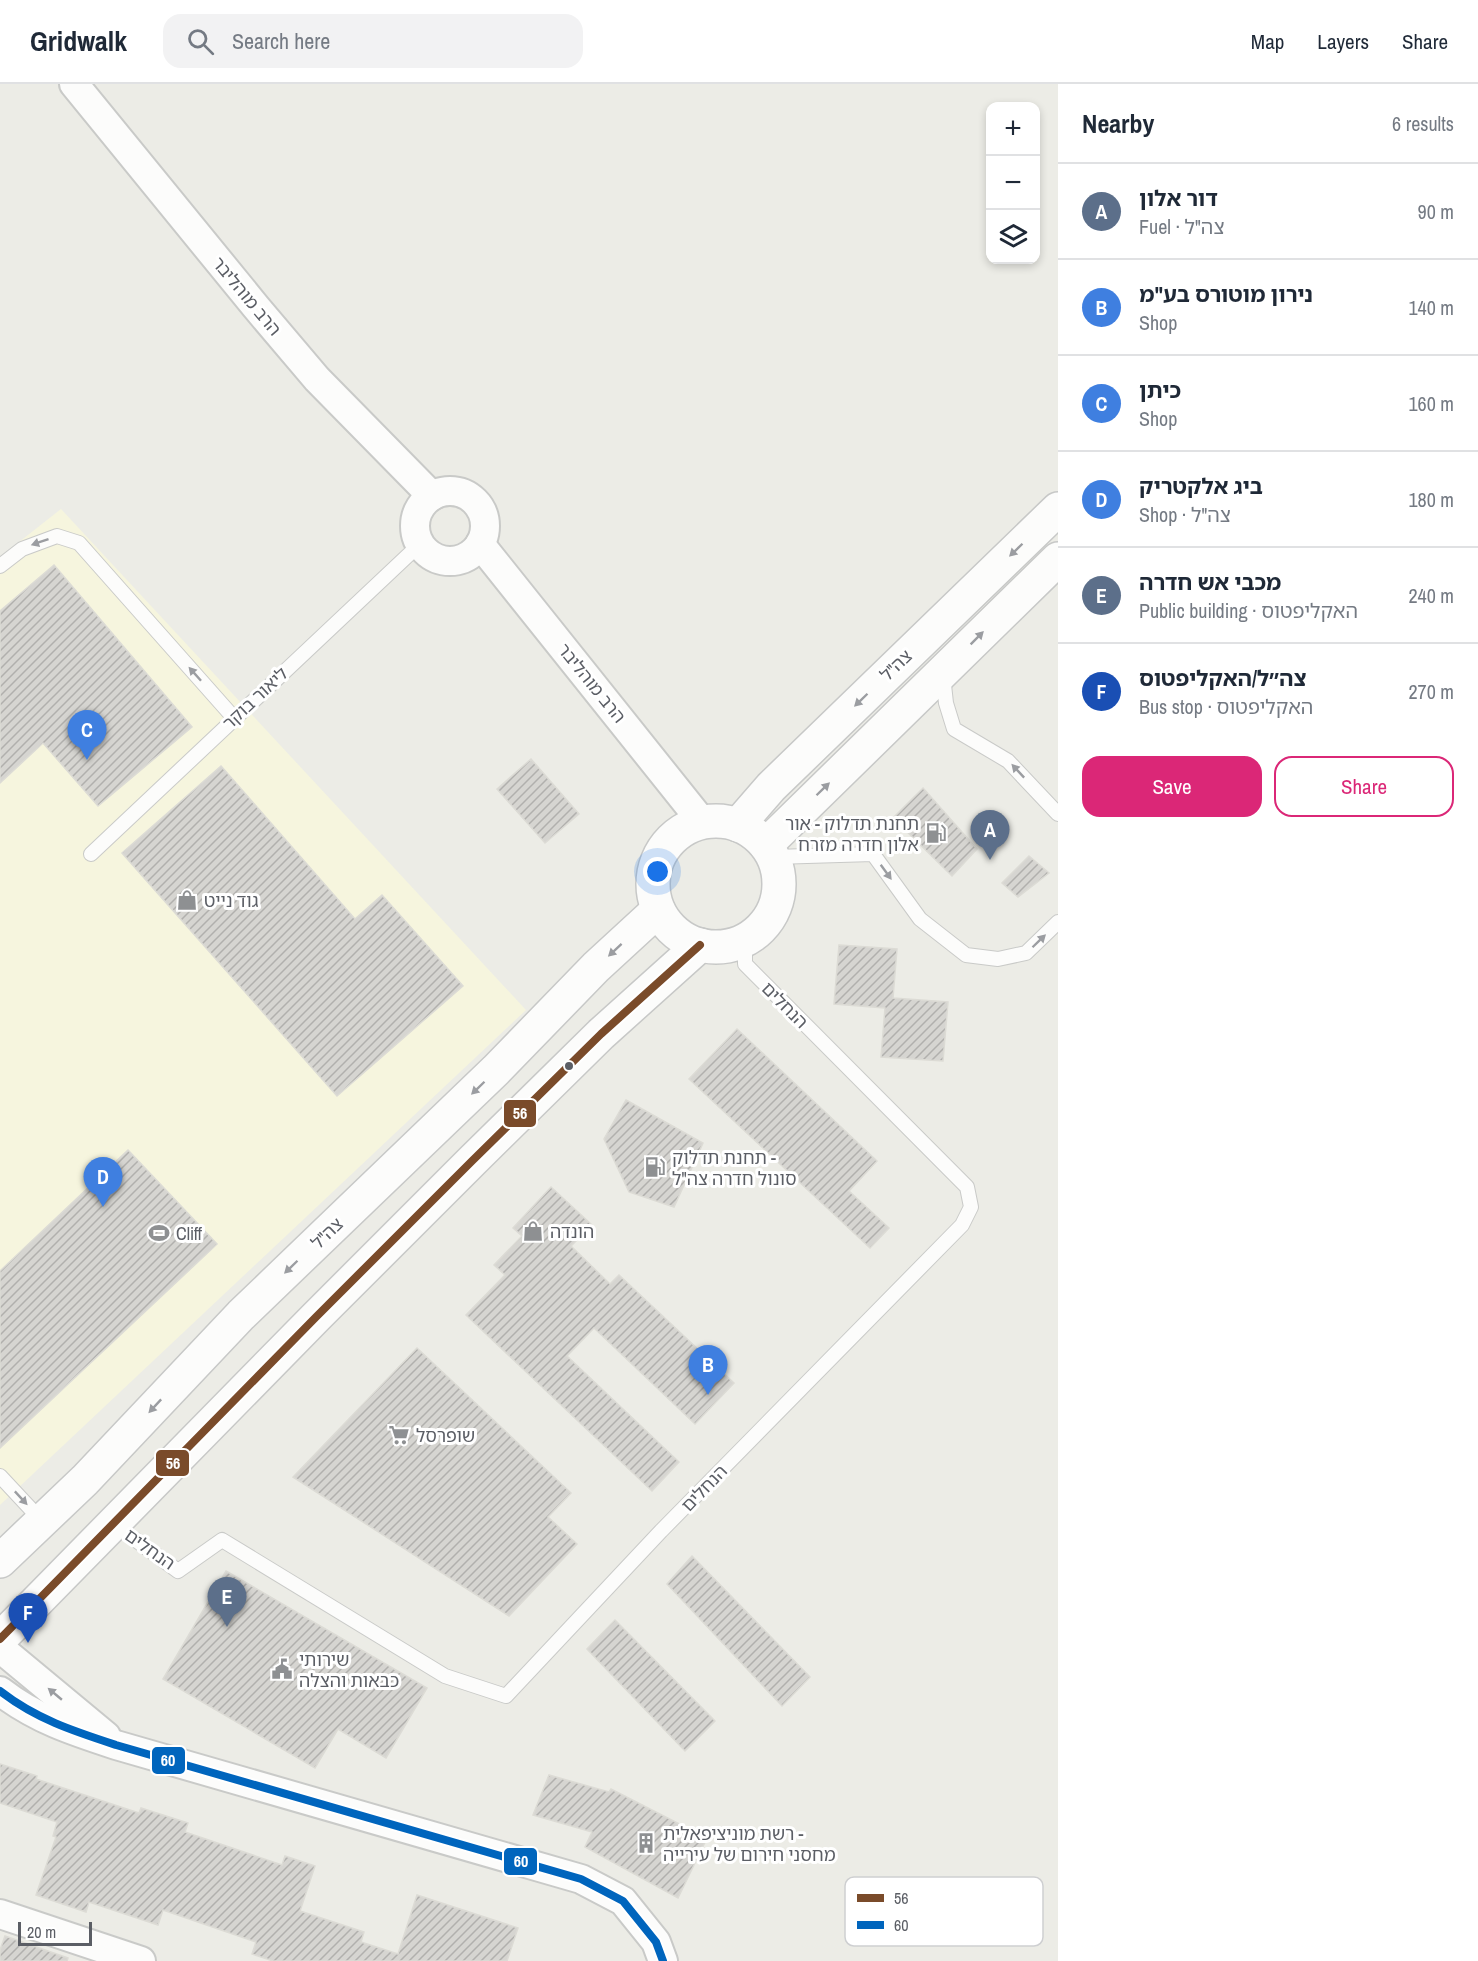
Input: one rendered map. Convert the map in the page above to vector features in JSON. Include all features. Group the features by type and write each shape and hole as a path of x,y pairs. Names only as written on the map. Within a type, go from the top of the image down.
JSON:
{"main road":[{"name":"צה\"ל","path":"738,825 771,787 1058,509"},
{"name":"צה\"ל","path":"770,851 943,672 1058,559"},
{"path":"721,821 738,825 749,830 770,851 779,873 780,889 777,905 769,920 758,932 744,941 715,948 700,945 675,933 658,910 653,892 654,874 659,856 670,840 685,829 703,823 721,821"},
{"name":"צה\"ל","path":"0,1561 85,1480 241,1315 496,1070 596,967 658,910"},
{"path":"0,1639 480,1153 601,1034 700,945"}],"street":[{"name":"הרב מוהליבר","path":"75,84 248,298 317,379 432,496"},
{"path":"454,491 475,502 481,510 485,521 480,544 462,559 450,561 438,559 420,544 415,523 418,512 432,496 454,491"},
{"name":"הרב מוהליבר","path":"480,544 703,823"},
{"path":"0,1648 116,1745"},
{"path":"0,1691 21,1708 56,1725 116,1745 581,1879 623,1901 656,1942 663,1961"},
{"path":"0,1914 141,1961"}],"lane":[{"path":"0,566 22,549 57,536 79,543 234,718"},
{"name":"ליאור בוקר","path":"91,854 420,544"},
{"path":"943,672 946,703 954,729 1008,761 1058,814"},
{"path":"770,851 873,854 920,919 966,955 998,959 1026,953 1058,922"},
{"name":"הנחלים","path":"114,1524 178,1571 222,1540 445,1676 506,1696 662,1531 962,1225 970,1207 968,1187 745,964 744,941"},
{"path":"0,1476 42,1521"}],"shaded area":[{"path":"61,509 526,1010 0,1505 0,557"}],"building":[{"path":"54,565 192,727 98,806 43,743 0,783 0,611"},
{"path":"531,759 579,814 545,843 497,789"},
{"path":"221,766 355,919 382,895 463,986 337,1096 122,853"},
{"name":"תחנת תדלוק - אור אלון חדרה מזרח","path":"923,788 977,849 952,876 893,818"},
{"path":"1029,856 1049,873 1018,897 1002,883"},
{"path":"839,945 897,949 893,998 948,1002 943,1061 881,1057 885,1008 834,1004"},
{"path":"737,1029 877,1161 849,1191 889,1228 870,1248 689,1079"},
{"name":"תחנת תדלוק - סונול חדרה צה\"ל","path":"626,1100 703,1143 674,1207 629,1192 604,1139"},
{"path":"128,1150 217,1244 0,1448 0,1271"},
{"path":"551,1187 592,1225 571,1246 610,1284 619,1275 734,1383 695,1424 594,1328 567,1356 679,1462 652,1491 466,1315 505,1275 494,1265 522,1236 513,1228"},
{"path":"417,1348 571,1493 548,1517 577,1544 509,1616 293,1477"},
{"path":"692,1556 810,1677 782,1706 667,1584"},
{"name":"שירותי כבאות והצלה","path":"226,1571 427,1688 386,1758 338,1729 315,1768 163,1679"},
{"path":"615,1620 715,1721 685,1751 587,1649"},
{"path":"0,1764 37,1776 36,1779 139,1813 141,1808 188,1823 185,1832 282,1865 285,1856 315,1866 300,1911 364,1932 361,1942 398,1954 417,1895 518,1928 507,1961 273,1961 252,1954 256,1942 163,1910 158,1925 89,1902 86,1912 36,1895 56,1837 53,1836 57,1822 0,1803"},
{"name":"רשת מוניציפאלית - מחסני חירום של עירייה","path":"549,1775 609,1792 611,1789 707,1838 678,1898 585,1847 592,1832 533,1815"},
{"path":"5,1936 68,1958 67,1961 0,1961 0,1950"}],"transit line":[{"name":"56","path":"0,1639 472,1161 601,1034 700,945"},
{"name":"60","path":"0,1691 41,1717 116,1745 581,1879 623,1901 656,1942 663,1961"}],"place":[{"name":"כיתן","path":"87,760"},
{"name":"תחנת תדלוק - אור אלון חדרה מזרח","path":"936,833"},
{"name":"דור אלון","path":"990,860"},
{"name":"גוד נייט","path":"187,900"},
{"name":"תחנת תדלוק - סונול חדרה צה\"ל","path":"655,1167"},
{"name":"ביג אלקטריק","path":"103,1207"},
{"name":"הונדה","path":"533,1231"},
{"name":"Cliff","path":"159,1233"},
{"name":"נירון מוטורס בע\"מ","path":"708,1395"},
{"name":"שופרסל","path":"399,1435"},
{"name":"מכבי אש חדרה","path":"227,1627"},
{"name":"צה״ל/האקליפטוס","path":"28,1643"},
{"name":"שירותי כבאות והצלה","path":"282,1669"},
{"name":"רשת מוניציפאלית - מחסני חירום של עירייה","path":"646,1843"}]}
